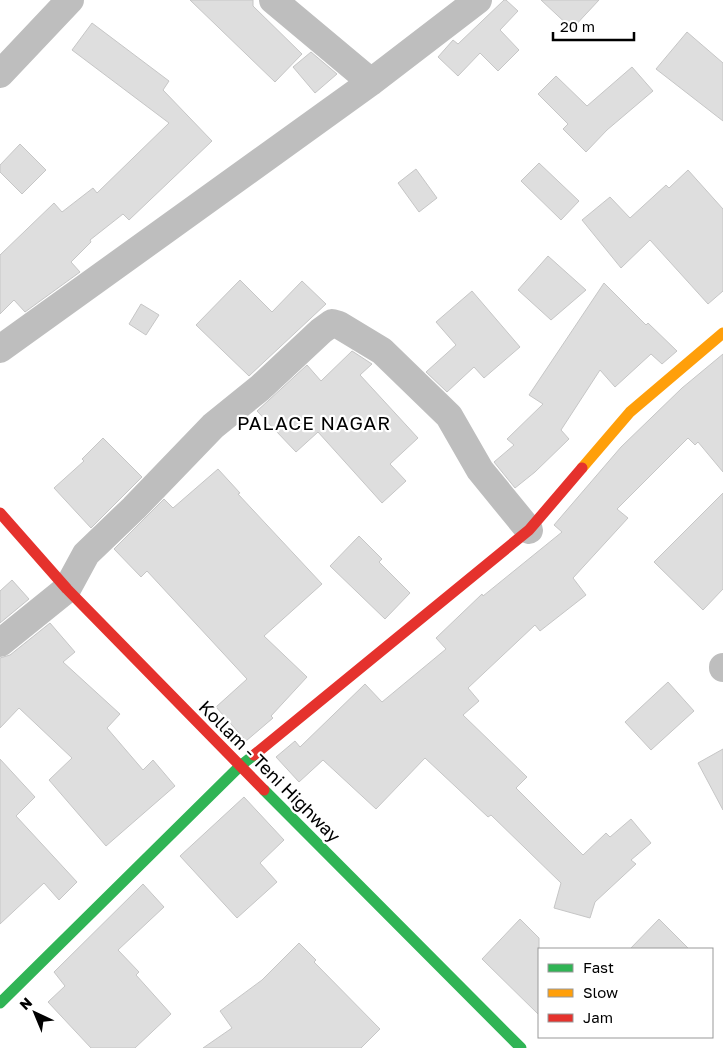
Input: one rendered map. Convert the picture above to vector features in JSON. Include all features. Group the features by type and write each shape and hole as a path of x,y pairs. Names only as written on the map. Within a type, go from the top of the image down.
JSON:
{"street":[{"path":"0,74 70,0"},
{"path":"273,0 371,82"},
{"path":"0,349 371,82 478,0"},
{"path":"0,643 68,589 86,554 134,508 213,426 260,388 332,323 339,325 382,350 449,416 480,470 529,530"},
{"path":"0,1003 240,766 529,530 630,412 723,333"},
{"name":"Kollam - Teni Highway","path":"0,513 68,589 240,766 521,1048"}],"building":[{"path":"190,0 253,0 253,6 302,54 275,82"},
{"path":"504,0 518,11 500,30 519,50 498,71 480,53 458,76 438,57 453,40 458,44"},
{"path":"541,0 599,0 572,29"},
{"path":"92,23 169,81 163,90 212,141 129,220 123,214 90,240 91,242 71,262 80,272 25,312 14,300 0,314 0,255 54,203 62,212 93,188 97,193 169,123 72,50"},
{"path":"687,32 723,63 723,121 656,69"},
{"path":"311,52 337,74 315,93 293,67"},
{"path":"632,67 653,91 607,130 586,152 563,129 568,124 538,94 556,76 587,106"},
{"path":"20,144 46,170 22,194 0,172 0,165"},
{"path":"539,163 579,201 561,220 521,181"},
{"path":"416,169 437,198 419,212 398,183"},
{"path":"688,170 723,209 723,291 708,304 650,240 621,268 582,220 610,197 630,218 666,185 669,188"},
{"path":"548,256 586,290 551,320 518,290"},
{"path":"240,280 272,312 302,281 326,304 249,376 196,325"},
{"path":"604,283 646,325 648,323 677,351 662,364 651,354 615,387 600,370 561,430 569,439 535,472 515,488 494,462 514,445 507,439 543,404 529,395"},
{"path":"472,291 520,347 484,378 474,367 447,392 426,372 456,345 436,322"},
{"path":"141,304 159,315 146,335 129,324"},
{"path":"352,351 372,364 360,375 418,438 390,464 406,481 382,503 318,432 296,452 257,411 307,365 321,381"},
{"path":"723,354 723,472 698,442 695,445 688,438 617,509 628,518 573,578 586,595 540,631 535,625 468,688 479,701 463,715 527,777 516,788 583,855 606,833 610,837 631,819 651,843 631,860 636,864 595,902 590,918 554,908 561,883 491,815 488,817 425,758 376,809 323,760 299,782 276,757 295,741 300,747 365,684 382,702 446,649 436,638 482,594 483,596 562,532 554,525 621,447 682,388"},
{"path":"103,438 142,477 91,528 54,488 84,461 82,459"},
{"path":"218,469 240,493 238,494 322,584 264,636 307,677 271,716 273,718 246,741 216,707 247,679 147,571 141,577 114,549 164,499 173,508"},
{"path":"723,493 723,589 703,610 654,562"},
{"path":"359,536 382,559 379,562 410,593 385,619 330,566"},
{"path":"12,580 29,599 0,623 0,591"},
{"path":"50,623 75,652 63,662 120,714 107,728 143,770 153,760 175,786 106,846 49,780 72,758 19,708 0,728 0,658 10,655"},
{"path":"668,682 694,711 651,750 625,722"},
{"path":"723,749 723,810 698,763"},
{"path":"0,759 35,797 16,816 77,882 59,900 44,883 0,924"},
{"path":"244,797 284,840 260,863 277,882 237,918 180,856"},
{"path":"143,884 164,907 118,950 139,972 136,975 171,1014 135,1048 91,1048 48,1002 65,986 54,972"},
{"path":"520,919 539,938 538,1014 482,959"},
{"path":"659,919 688,948 631,948"},
{"path":"299,943 316,960 314,962 380,1029 361,1048 203,1048 232,1028 220,1011 262,980"}],"traffic: fast":[{"path":"0,1003 240,766 254,755"},
{"path":"264,790 521,1048"}],"traffic: slow":[{"path":"582,468 630,412 723,333"}],"traffic: jam":[{"path":"254,755 529,530 582,468"},
{"path":"0,513 67,589 264,790"}],"district":[{"name":"PALACE NAGAR","path":"314,422"}]}
